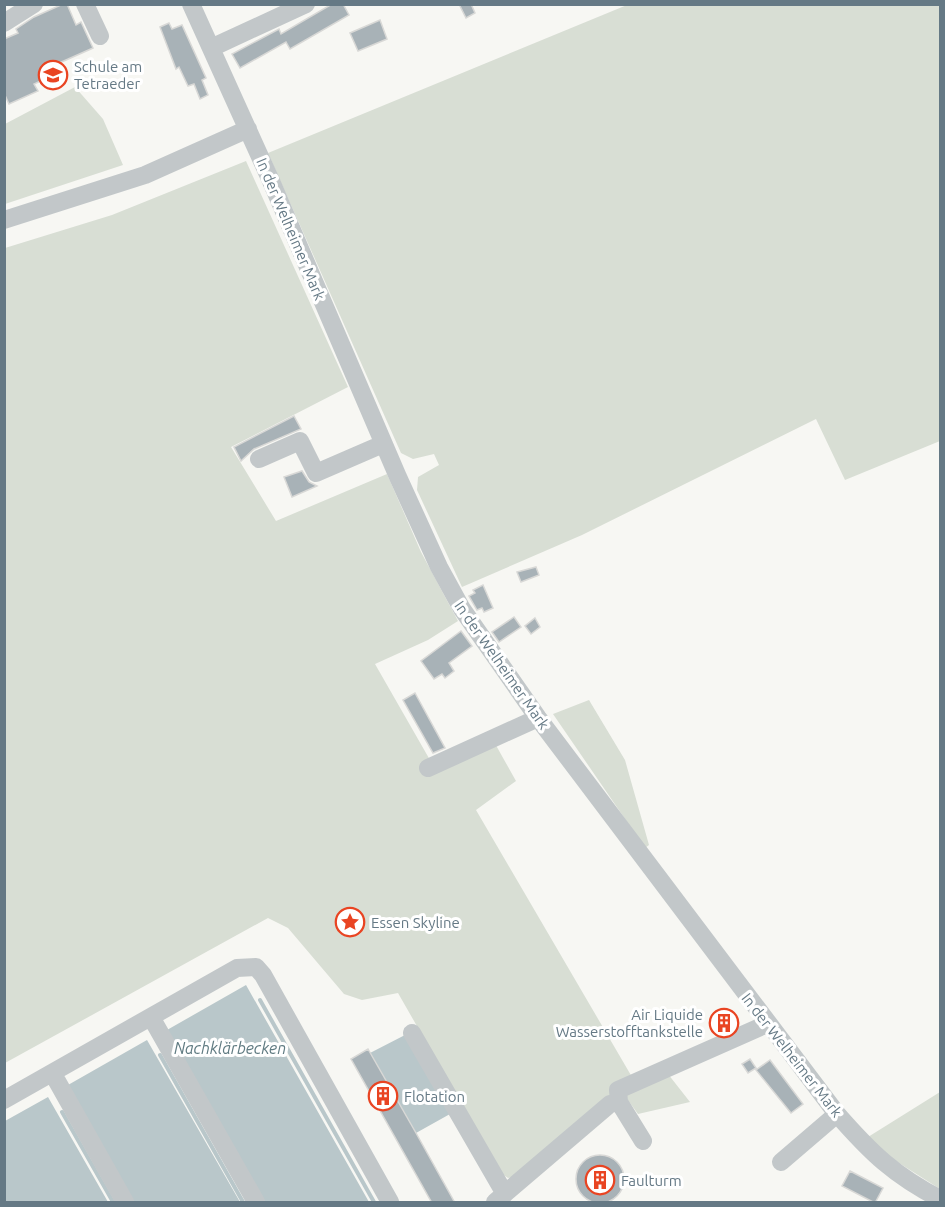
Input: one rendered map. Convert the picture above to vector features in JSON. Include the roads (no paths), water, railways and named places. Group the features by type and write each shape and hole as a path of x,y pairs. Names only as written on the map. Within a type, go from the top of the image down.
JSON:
{"street":[{"path":"4,23 34,4"},
{"path":"85,4 100,36"},
{"name":"In der Welheimer Mark","path":"191,4 248,129 383,444 439,567 462,609 538,718 837,1114 869,1150 896,1174 940,1199"},
{"path":"211,48 306,4"},
{"path":"4,220 145,174 248,129"},
{"path":"259,459 300,441 316,472 383,444"},
{"path":"428,768 538,718"},
{"path":"4,1100 237,968 256,967 263,975 390,1203"},
{"path":"151,1017 256,1203"},
{"path":"643,1141 619,1102 618,1090 767,1024"},
{"path":"412,1033 500,1198 610,1104 619,1102"},
{"path":"53,1074 125,1203"},
{"path":"782,1162 837,1114"}],"water":[{"name":"Nachklärbecken","path":"246,985 369,1202 265,1202 167,1030"},
{"path":"405,1035 450,1114 416,1133 370,1053"},
{"name":"Nachklärbecken","path":"147,1040 240,1202 134,1202 68,1085"},
{"path":"48,1097 108,1202 5,1202 5,1121"}],"waterway":[{"path":"260,1000 374,1202"},
{"path":"160,1055 243,1202"},
{"path":"62,1112 113,1202"}],"place":[{"name":"Schule am Tetraeder","path":"53,75"},
{"name":"Essen Skyline","path":"350,922"},
{"name":"Air Liquide Wasserstofftankstelle","path":"724,1023"},
{"name":"Flotation","path":"383,1096"},
{"name":"Faulturm","path":"600,1180"}]}
